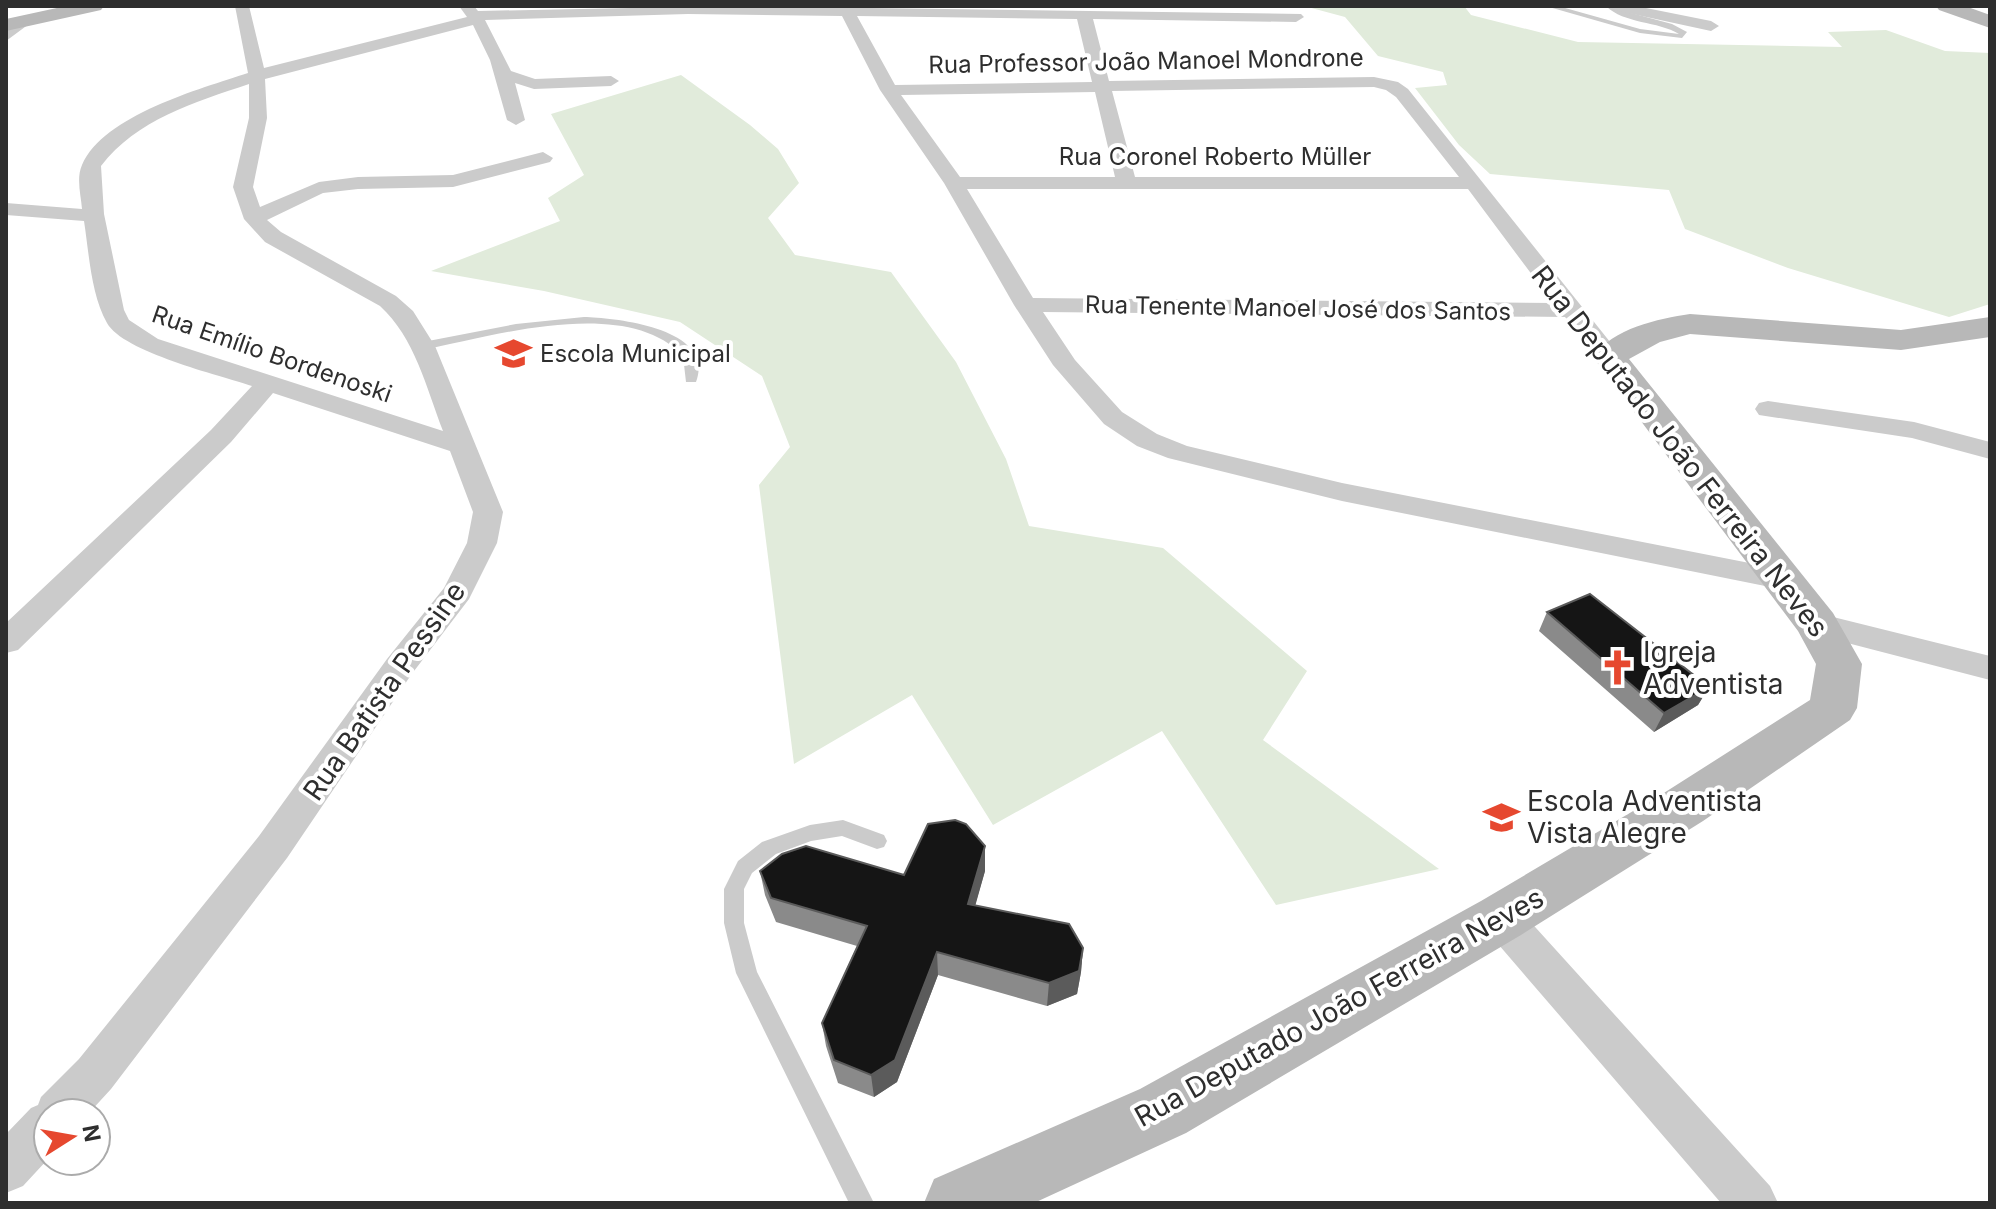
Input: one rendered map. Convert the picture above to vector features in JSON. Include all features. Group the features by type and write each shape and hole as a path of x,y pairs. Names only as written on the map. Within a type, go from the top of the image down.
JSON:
{"street":[{"path":"6,36 15,23 94,6"},
{"path":"242,6 257,76 258,118 243,187 254,219 286,201 319,188 358,183 453,181 543,158"},
{"path":"1612,6 1711,26"},
{"path":"1946,6 1990,22"},
{"name":"Rua Emílio Bordenoski","path":"463,446 149,344 119,324 112,310 94,216 90,167 106,142 147,117 188,99 473,14 685,8 848,13 1296,17"},
{"path":"848,13 889,90 954,183 1026,305 1066,365 1113,418 1147,440 1178,452 1342,492 1785,580"},
{"path":"473,14 502,74 516,120"},
{"path":"1084,15 1126,181"},
{"path":"502,74 534,84 611,81"},
{"name":"Rua Professor João Manoel Mondrone","path":"889,90 1374,82 1392,86 1402,93"},
{"name":"Rua Deputado João Ferreira Neves","path":"958,1203 1163,1111 1501,918 1735,774 1833,708 1839,664 1817,624 1402,93"},
{"name":"Rua Coronel Roberto Müller","path":"954,183 1475,183"},
{"path":"6,209 94,216"},
{"name":"Rua Batista Pessine","path":"73,1097 95,1074 273,847 399,667 458,592 482,543 488,512 423,346 405,316 388,301 273,237 254,219"},
{"name":"Rua Tenente Manoel José dos Santos","path":"1026,305 1570,310"},
{"path":"1610,357 1633,340 1665,327 1690,324 1901,340 1987,331"},
{"path":"6,642 221,436 270,381"},
{"path":"1768,409 1914,430 1990,451"},
{"path":"1817,624 1990,668"},
{"path":"1501,918 1753,1203"},
{"path":"6,1169 32,1141"}],"lane":[{"path":"1553,7 1627,25 1659,37 1682,36 1683,32 1617,12 1612,6"},
{"path":"423,346 568,321 631,322 663,334 688,352 694,366 691,379"},
{"path":"862,1203 747,973 734,923 734,889 745,867 769,848 810,833 843,828 877,841"}],"green space":[{"path":"1304,6 1464,6 1471,15 1578,42 1842,47 1828,32 1886,30 1945,51 1990,53 1990,304 1949,317 1788,268 1685,229 1669,190 1490,174 1459,145 1415,88 1447,85 1443,72 1378,56 1345,17"},
{"path":"681,75 778,149 799,183 768,218 795,255 891,272 956,362 1006,459 1029,526 1163,548 1307,671 1263,740 1439,869 1276,905 1162,731 993,825 912,695 794,764 759,485 790,447 762,376 680,322 544,291 431,271 560,221 548,198 584,175 551,114"}],"building":[{"path":"1590,594 1709,687 1664,713 1547,612"},
{"path":"955,820 966,824 985,846 968,904 1069,924 1083,948 1079,971 1049,983 937,952 895,1060 871,1075 834,1060 822,1023 867,926 771,898 760,871 782,854 806,846 904,875 928,824"}],"place":[{"name":"Escola Municipal","path":"514,353"},
{"name":"Igreja Adventista","path":"1617,668"},
{"name":"Escola Adventista Vista Alegre","path":"1501,817"}]}
